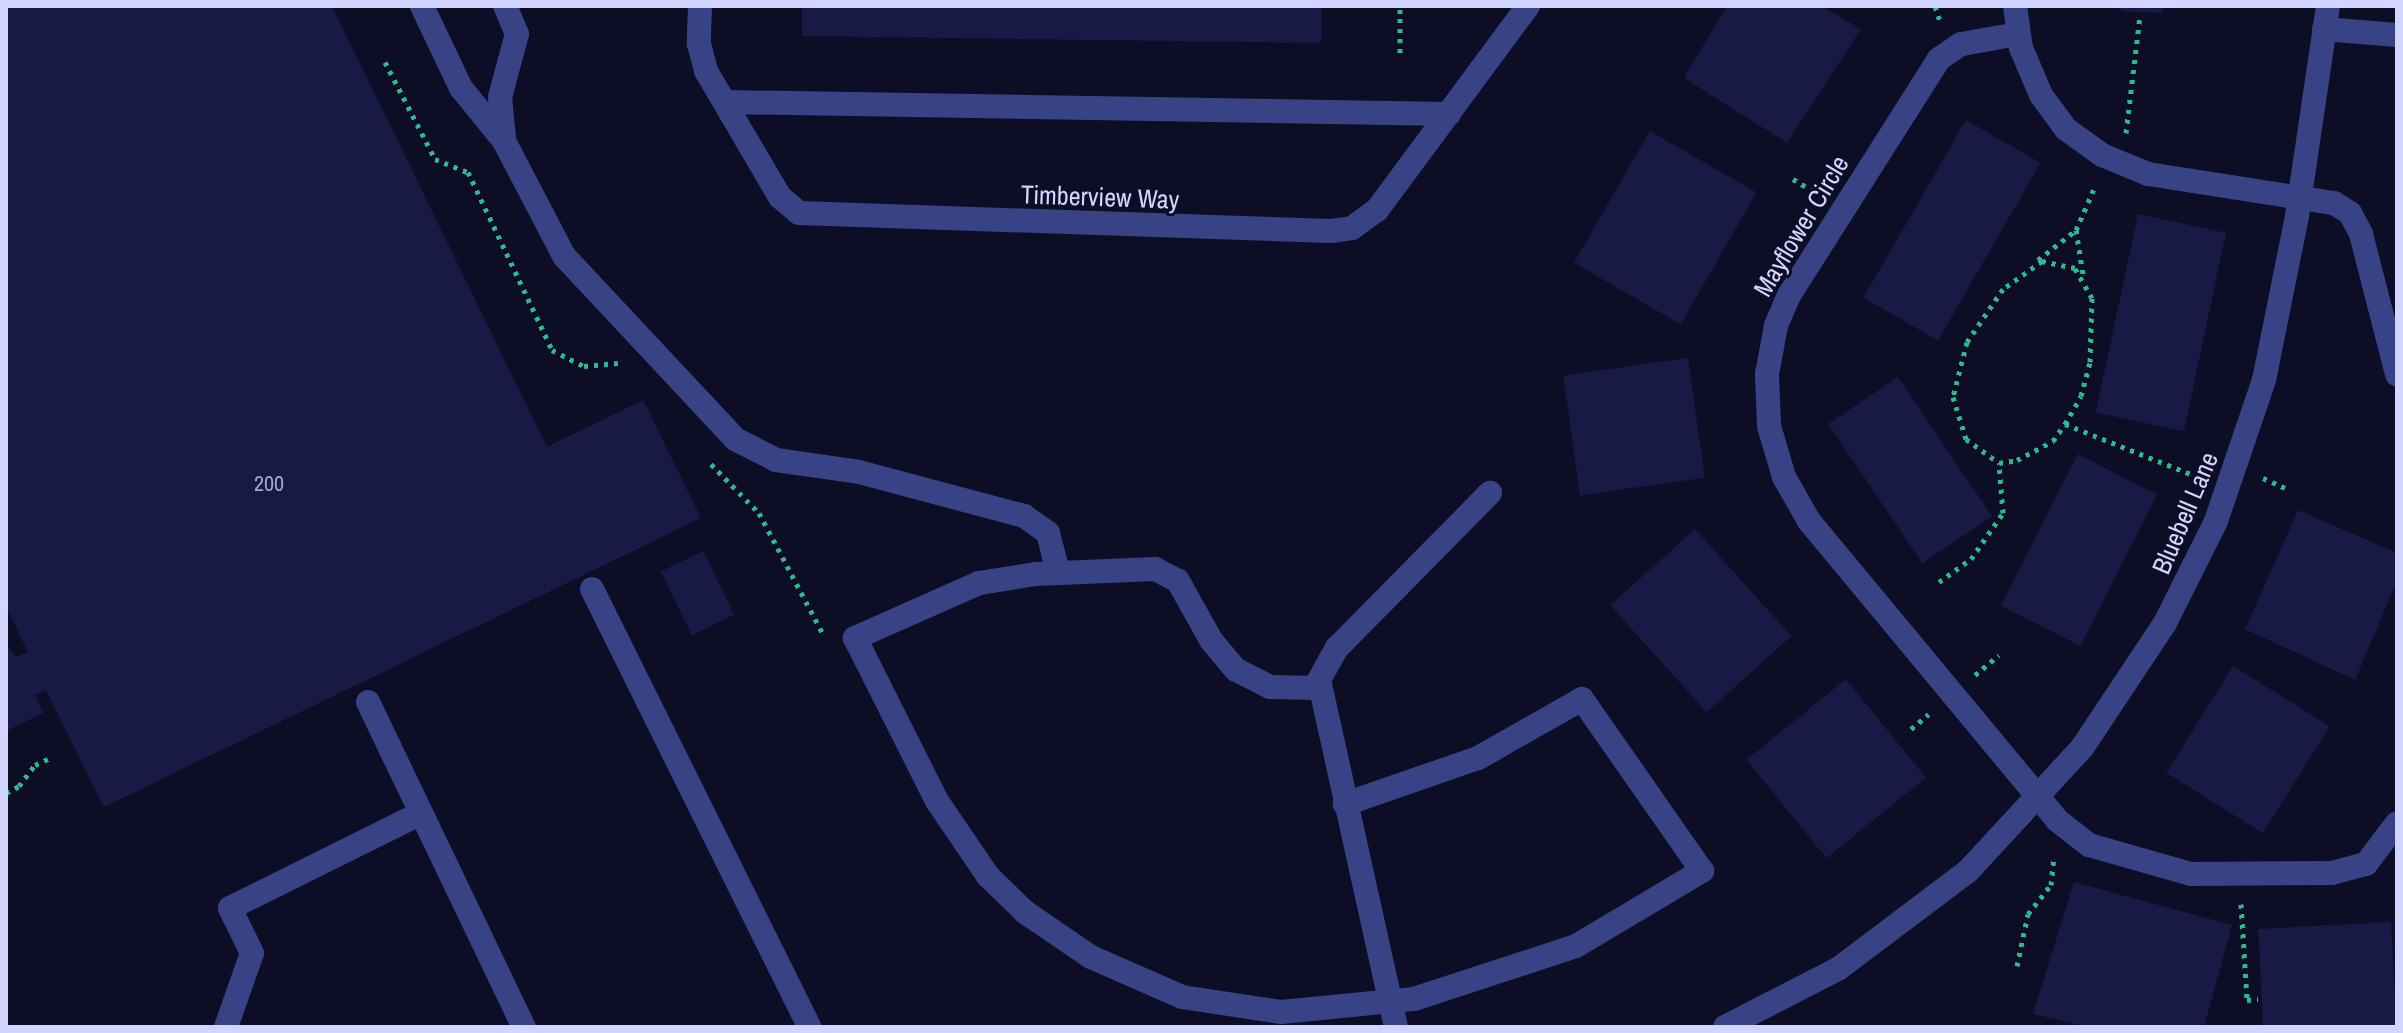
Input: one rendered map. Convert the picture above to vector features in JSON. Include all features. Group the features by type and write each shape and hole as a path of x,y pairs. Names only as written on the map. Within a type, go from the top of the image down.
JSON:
{"street":[{"path":"422,6 466,96 504,141 564,256 735,439 776,460 859,472 1024,516 1048,533 1058,572"},
{"path":"504,141 500,97 517,34 505,6"},
{"name":"Timberview Way","path":"700,6 702,63 780,197 807,216 1331,231 1352,228 1377,210 1528,6"},
{"path":"2015,6 2018,34 2047,105 2066,129 2102,155 2148,174 2334,203 2357,223 2397,374"},
{"path":"2326,18 2397,35"},
{"name":"Bluebell Lane","path":"1725,1027 1802,990 1885,938 1968,871 2040,797 2140,664 2212,531 2260,396 2300,199 2326,18"},
{"name":"Mayflower Circle","path":"2018,34 1961,44 1933,66 1789,295 1770,350 1767,400 1779,465 1802,511 2069,832 2089,845 2191,874 2351,870 2378,853 2397,823"},
{"path":"725,102 1449,114"},
{"path":"1393,1016 1319,688 1330,656 1490,493"},
{"path":"1319,688 1270,687 1236,670 1211,640 1178,581 1164,571 1058,572 962,588 855,638 937,801 974,859 1045,927 1091,957 1158,990 1255,1010 1393,1016 1551,956 1640,912 1702,871 1582,699 1478,758 1345,804"},
{"path":"592,589 809,1027"},
{"path":"368,702 524,1027"},
{"path":"226,1027 252,953 230,908 421,813"}],"path":[{"path":"1400,6 1400,53"},
{"path":"1935,6 1941,25"},
{"path":"2125,137 2140,15"},
{"path":"385,62 435,159 468,172 552,350 584,366 617,361 628,372"},
{"path":"1939,582 1971,559 2003,513 1999,463 1966,439 1953,397 1967,342 2003,289 2076,230 2097,181"},
{"path":"1999,463 2038,451 2065,424 2081,396 2090,362 2092,298 2085,279 2076,230"},
{"path":"2034,263 2062,261 2085,279"},
{"path":"2065,424 2203,479"},
{"path":"709,461 759,513 826,640"},
{"path":"2253,474 2288,489"},
{"path":"1971,679 1999,655"},
{"path":"1911,729 1936,708"},
{"path":"6,793 19,786 35,765 52,757"},
{"path":"2017,966 2028,914 2051,885 2056,853"},
{"path":"2240,899 2247,1000 2258,999"}],"building":[{"path":"6,6 332,6 547,447 643,400 701,518 104,807 46,690 35,695 43,713 6,731 6,643 16,657 28,652 6,607"},
{"path":"802,6 1321,6 1321,43 802,36"},
{"path":"1727,6 1821,6 1861,29 1787,143 1684,78"},
{"path":"2121,6 2164,6 2163,13 2121,11"},
{"path":"1966,120 2040,163 1938,341 1864,298"},
{"path":"1650,131 1757,192 1681,324 1574,263"},
{"path":"2138,214 2226,233 2184,431 2096,413"},
{"path":"1688,358 1705,478 1580,495 1563,376"},
{"path":"1898,377 1992,516 1922,563 1828,424"},
{"path":"2078,454 2157,494 2080,646 2001,605"},
{"path":"2298,510 2397,553 2397,581 2355,680 2245,629"},
{"path":"1695,529 1791,636 1707,712 1610,605"},
{"path":"703,551 734,615 692,635 661,572"},
{"path":"2233,666 2330,726 2263,833 2166,773"},
{"path":"1846,679 1926,778 1826,858 1747,760"},
{"path":"2074,882 2232,925 2204,1027 2089,1027 2033,1014"},
{"path":"2391,922 2396,1027 2263,1027 2258,929"}]}
